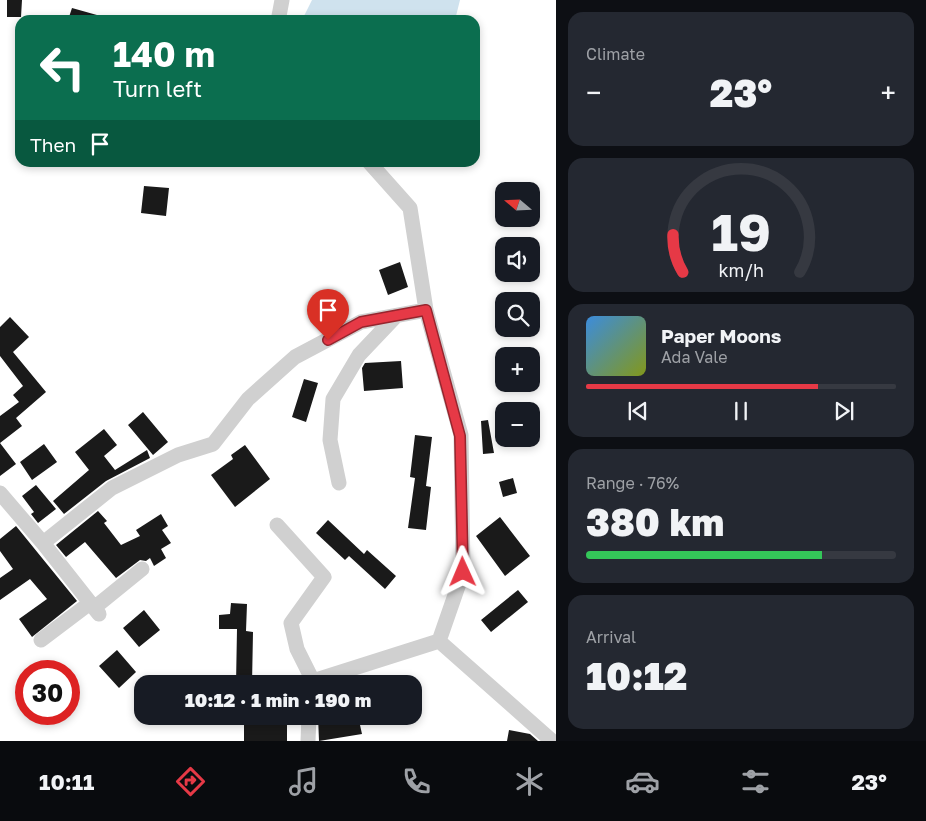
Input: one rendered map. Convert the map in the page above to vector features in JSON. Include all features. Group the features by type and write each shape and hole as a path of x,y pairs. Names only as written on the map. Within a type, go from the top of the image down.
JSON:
{"street":[{"path":"278,15 282,0"},
{"path":"373,167 410,208 426,310 460,436 463,572 440,641"},
{"path":"43,543 112,488 178,455 212,444 248,399 295,357 361,322 426,310"},
{"path":"340,483 330,440 333,399 359,355 396,316"},
{"path":"0,493 43,543 94,608"},
{"path":"277,525 324,576 291,623 297,649 310,675"},
{"path":"41,640 94,608 142,568"},
{"path":"335,675 440,641"},
{"path":"440,641 552,741"},
{"path":"308,725 308,741"}],"water":[{"path":"312,0 460,0 456,15 304,15"}],"building":[{"path":"7,0 22,0 21,15 7,17"},
{"path":"72,8 97,15 70,15"},
{"path":"144,186 169,188 166,216 141,213"},
{"path":"400,262 408,287 388,295 379,270"},
{"path":"10,317 29,337 13,352 46,392 16,418 22,426 0,443 0,416 19,402 13,395 23,386 0,356 0,327"},
{"path":"401,361 403,388 364,391 362,368 365,363"},
{"path":"304,379 318,383 306,422 292,417"},
{"path":"143,412 168,442 153,455 128,425"},
{"path":"488,420 494,453 483,454 481,421"},
{"path":"104,429 117,445 104,456 115,470 147,450 150,458 106,481 64,514 53,501 89,470 75,452"},
{"path":"415,435 432,437 426,486 431,487 426,530 408,528 415,478 410,477"},
{"path":"0,443 16,464 0,476"},
{"path":"44,444 57,462 32,480 20,462"},
{"path":"245,445 270,479 235,507 211,475 233,459 231,455"},
{"path":"513,478 517,493 503,497 499,482"},
{"path":"36,485 56,509 38,523 31,514 34,512 22,496"},
{"path":"98,511 107,521 104,523 121,545 140,536 136,530 161,514 168,526 162,530 171,543 161,549 166,558 154,566 150,558 146,561 140,560 116,578 85,542 66,557 56,545"},
{"path":"500,517 530,556 505,576 476,536"},
{"path":"328,520 364,554 367,550 396,576 385,589 349,556 345,560 316,533"},
{"path":"16,526 77,601 32,637 19,619 47,599 30,579 0,600 0,578 13,569 0,551 0,539"},
{"path":"518,590 528,602 491,632 481,620"},
{"path":"231,603 247,604 246,631 253,632 252,675 236,675 237,629 219,629 219,615 230,614"},
{"path":"144,610 160,630 139,647 123,628"},
{"path":"117,650 136,672 119,688 99,666"},
{"path":"244,725 287,725 287,741 244,741"},
{"path":"318,725 360,725 362,734 319,741"},
{"path":"509,730 530,734 538,741 507,741"}],"route":[{"path":"328,340 361,322 426,310 460,436 463,572"}]}
